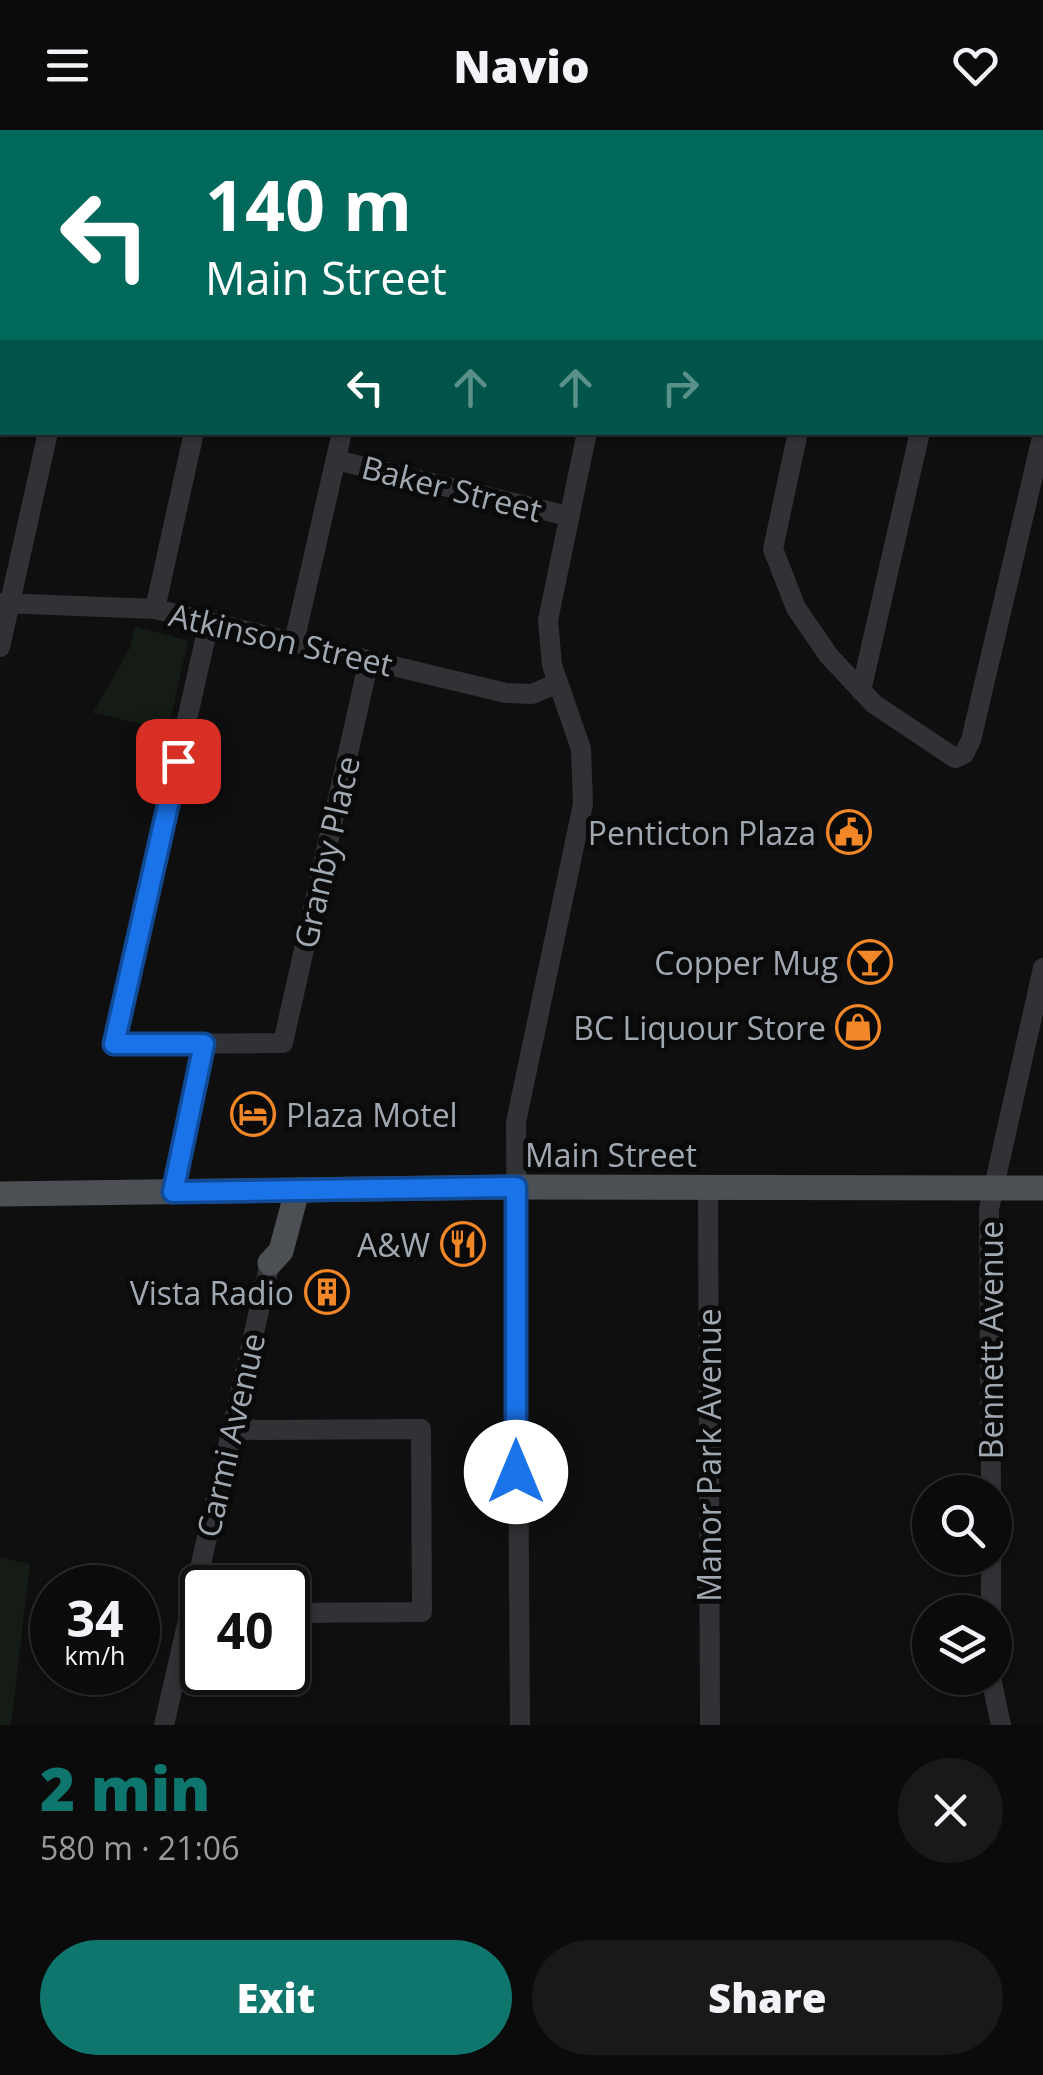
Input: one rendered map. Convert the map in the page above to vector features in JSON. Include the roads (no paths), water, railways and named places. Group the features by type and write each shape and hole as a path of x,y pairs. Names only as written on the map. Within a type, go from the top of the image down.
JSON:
{"main road":[{"name":"Main Street","path":"0,1194 516,1187 1043,1188"},
{"path":"270,1262 280,1251 290,1191"}],"street":[{"path":"0,647 5,603 47,435"},
{"path":"155,609 193,435"},
{"path":"294,642 341,435"},
{"path":"520,1725 516,1187 521,1085 583,804 580,749 550,654 548,620 586,435"},
{"path":"797,435 774,556 812,634 861,692 956,758 964,754 1043,435"},
{"path":"861,692 919,435"},
{"name":"Baker Street","path":"336,460 568,516"},
{"name":"Atkinson Street","path":"5,603 155,609 506,693 532,694 558,683"},
{"path":"173,1192 204,1044 114,1044 209,622"},
{"name":"Granby Place","path":"204,1044 283,1043 369,660"},
{"name":"Bennett Avenue","path":"990,1475 990,1208 1043,968"},
{"name":"Manor Park Avenue","path":"708,1186 710,1725"},
{"name":"Carmi Avenue","path":"206,1565 270,1262"},
{"path":"232,1430 421,1429 422,1612 310,1613"},
{"name":"Carmi Avenue","path":"164,1725 180,1670"},
{"path":"995,1695 1001,1725"}],"place":[{"name":"Penticton Plaza","path":"849,832"},
{"name":"Copper Mug","path":"870,962"},
{"name":"BC Liquour Store","path":"858,1027"},
{"name":"Plaza Motel","path":"253,1114"},
{"name":"A&W","path":"463,1244"},
{"name":"Vista Radio","path":"327,1292"}]}
